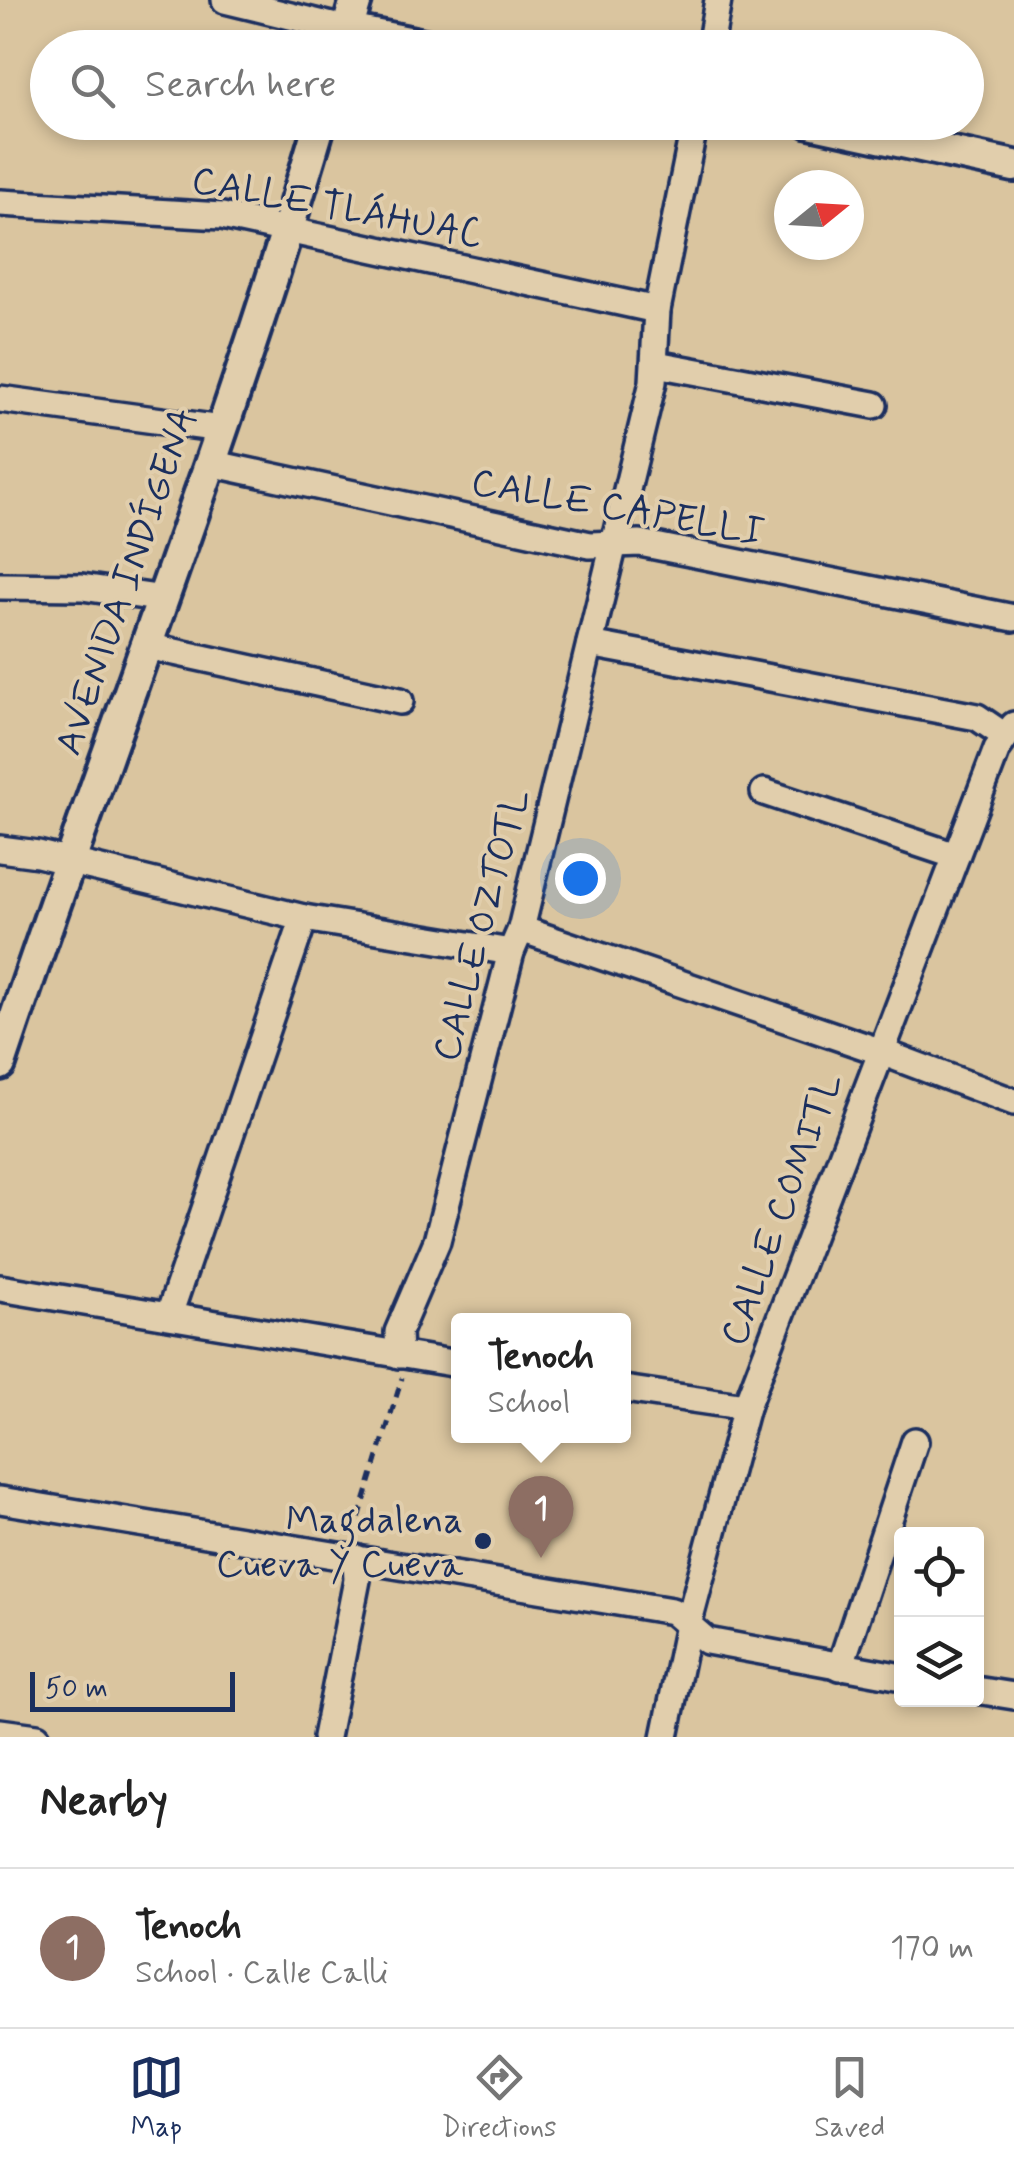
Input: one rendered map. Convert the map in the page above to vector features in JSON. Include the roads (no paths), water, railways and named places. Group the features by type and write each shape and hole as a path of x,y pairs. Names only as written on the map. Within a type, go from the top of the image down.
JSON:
{"street":[{"path":"225,0 317,30"},
{"path":"348,30 356,0"},
{"path":"713,30 718,0"},
{"name":"AVENIDA INDÍGENA","path":"0,1064 68,862 164,599 289,228 315,140"},
{"name":"CALLE OZTOTL","path":"399,1356 398,1332 437,1241 590,644 656,364 657,310 691,140"},
{"path":"893,140 1014,166"},
{"name":"CALLE TLÁHUAC","path":"0,203 222,216 657,310"},
{"path":"656,364 874,405"},
{"path":"0,399 221,429"},
{"name":"CALLE CAPELLI","path":"210,463 590,546 640,543 1014,618"},
{"path":"0,586 82,587 164,599"},
{"path":"590,644 977,717 1010,730"},
{"path":"147,646 400,701"},
{"name":"CALLE COMITL","path":"665,1737 688,1626 746,1406 879,1051 1010,730"},
{"path":"764,792 956,856"},
{"path":"0,849 304,918 516,941 879,1051 1014,1102"},
{"path":"170,1315 304,918"},
{"path":"0,1288 451,1363"},
{"path":"631,1389 746,1406"},
{"path":"840,1667 916,1440"},
{"path":"0,1500 672,1610 707,1642 894,1676"},
{"path":"326,1737 357,1580 356,1558"},
{"path":"984,1691 1014,1696"},
{"path":"0,1732 37,1737"}],"place":[{"name":"Magdalena Cueva Y Cueva","path":"483,1541"},
{"name":"Tenoch","path":"541,1558"}]}
